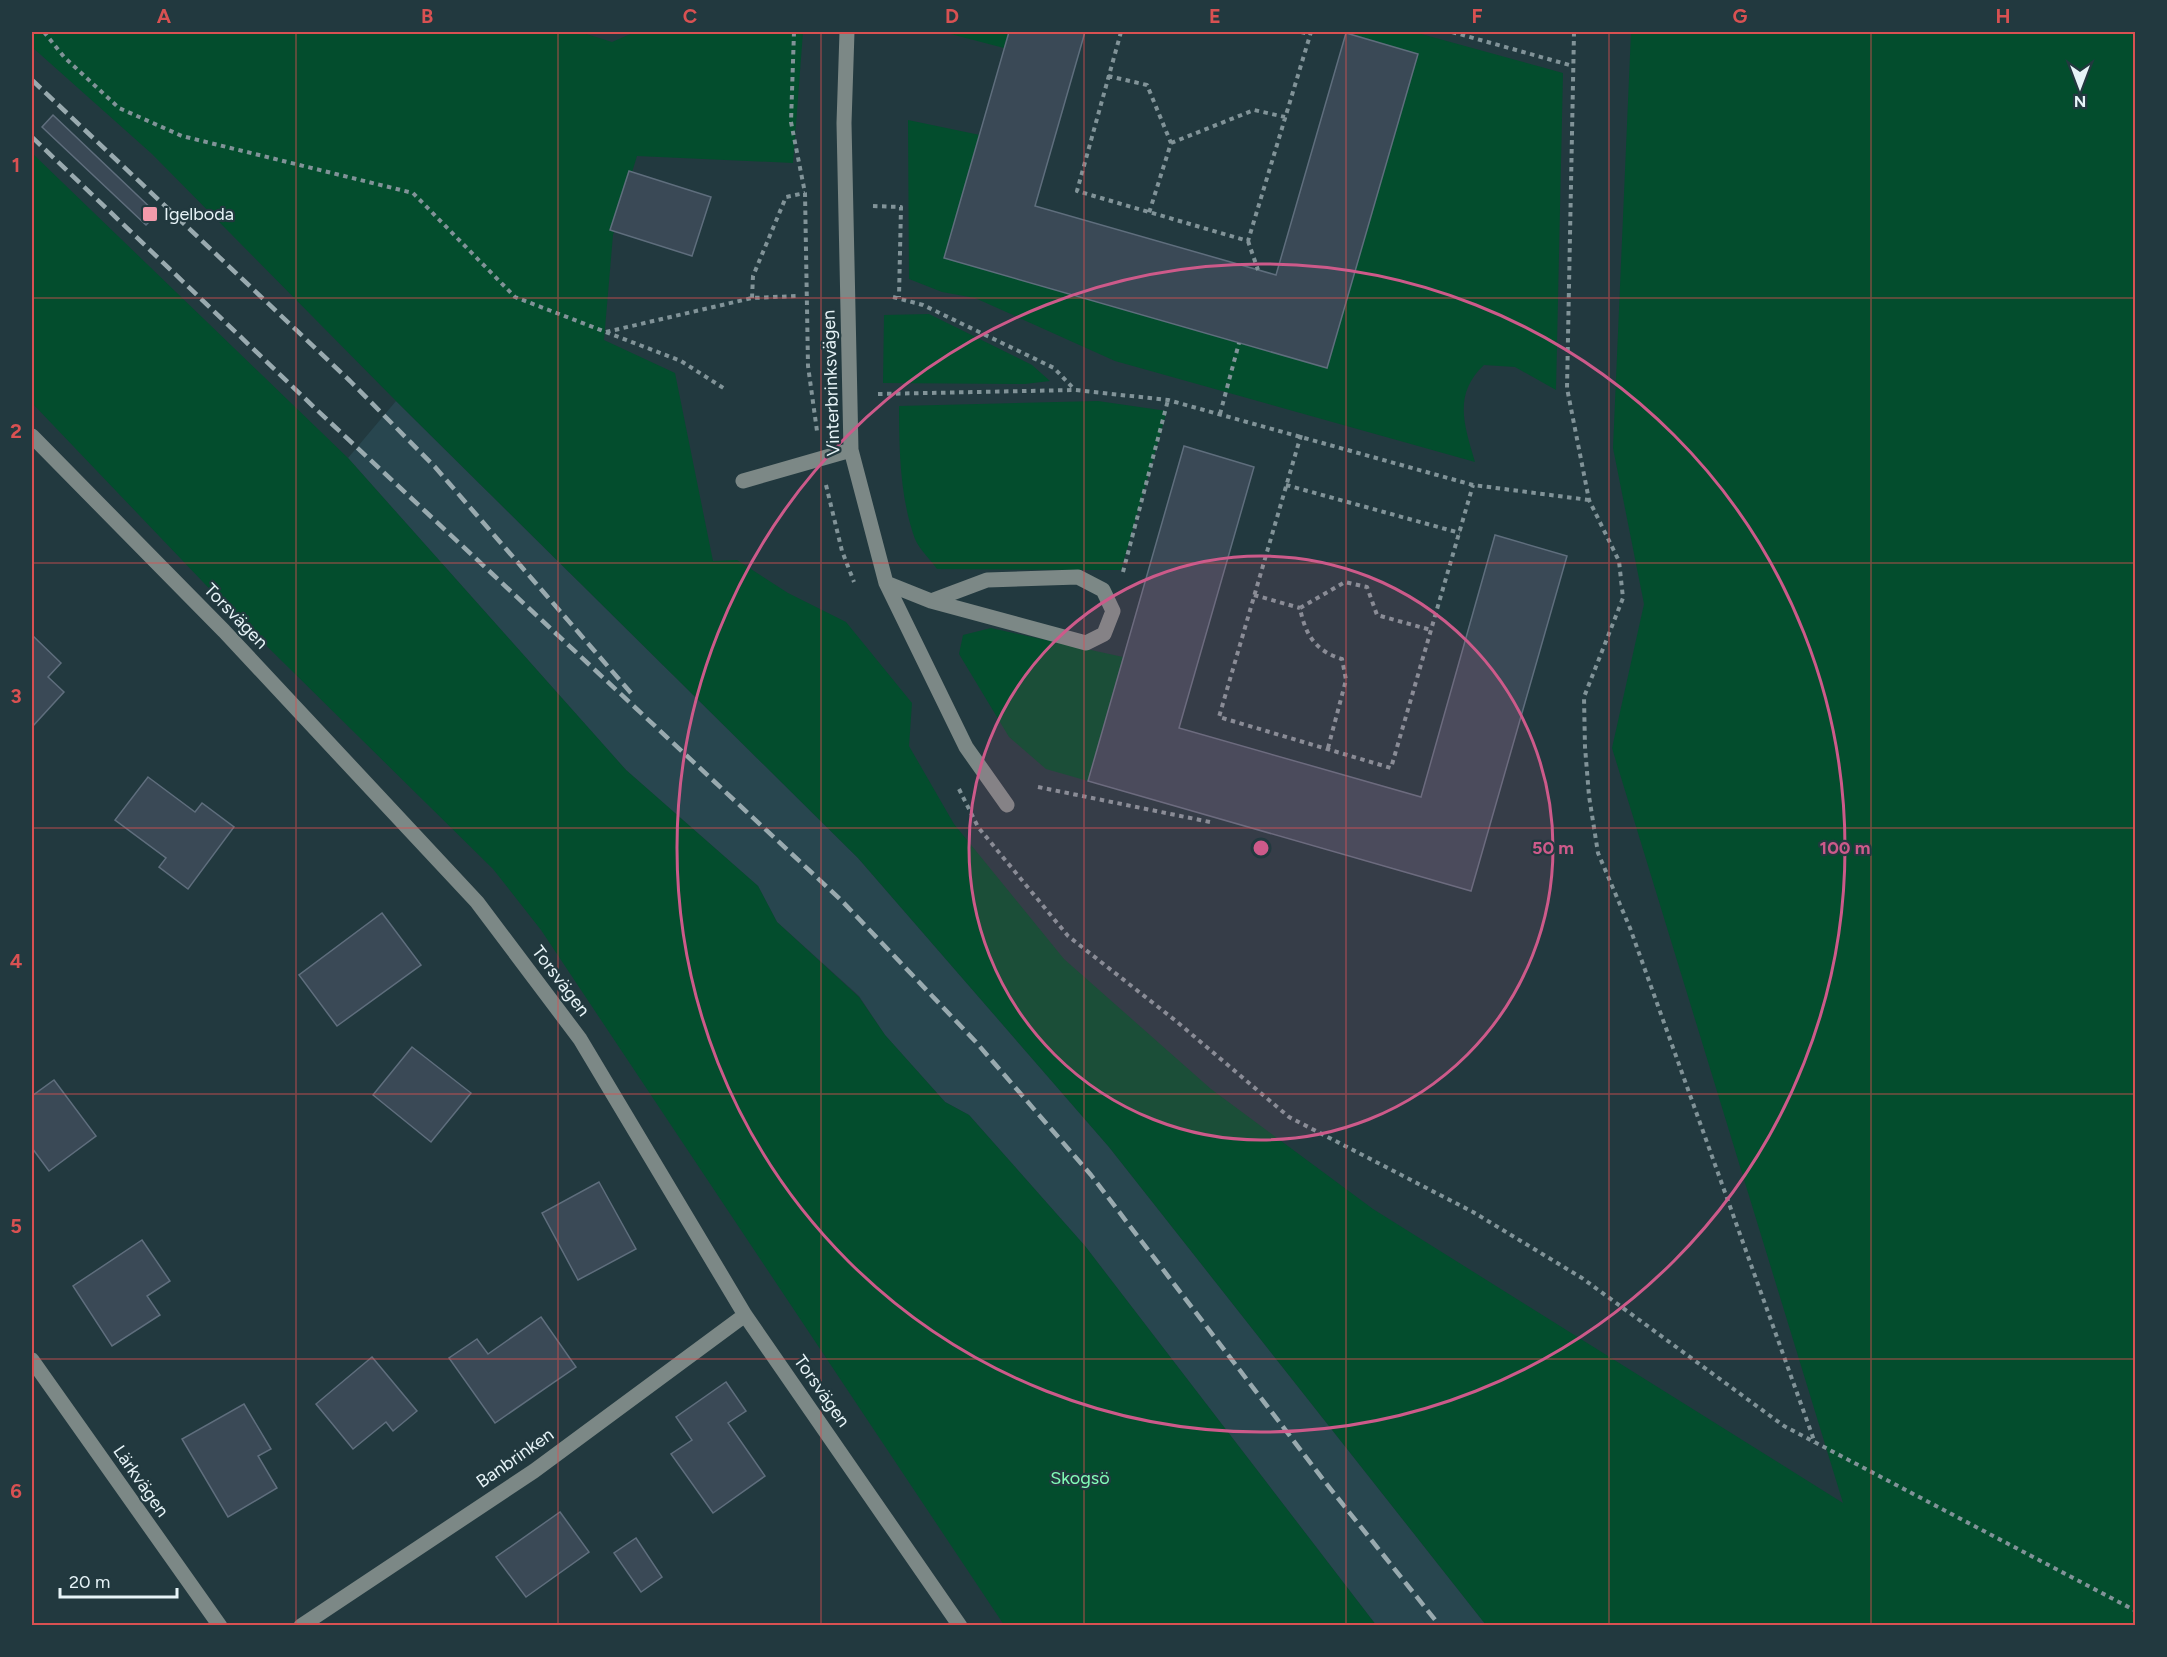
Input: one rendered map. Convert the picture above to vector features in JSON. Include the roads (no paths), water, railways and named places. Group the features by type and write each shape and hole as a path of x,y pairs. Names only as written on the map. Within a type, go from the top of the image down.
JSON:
{"street":[{"name":"Vinterbrinksvägen","path":"847,32 844,123 851,450 886,583 966,747 1007,805"},
{"name":"Torsvägen","path":"32,436 224,631 477,902 580,1040 745,1315 960,1626"},
{"path":"742,481 851,450"},
{"path":"886,583 931,601 1086,643 1104,634 1113,611 1104,590 1078,577 987,580 931,601"},
{"name":"Banbrinken","path":"301,1626 534,1471 745,1315"},
{"name":"Lärkvägen","path":"32,1360 220,1626"}],"railway":[{"path":"32,80 350,381 435,467 631,693"},
{"path":"32,137 318,411 841,900 975,1041 1091,1175 1325,1482 1440,1626"}],"place":[{"name":"Igelboda","path":"150,214"}],"park label":[{"name":"Skogsö","path":"1080,1478"}]}
